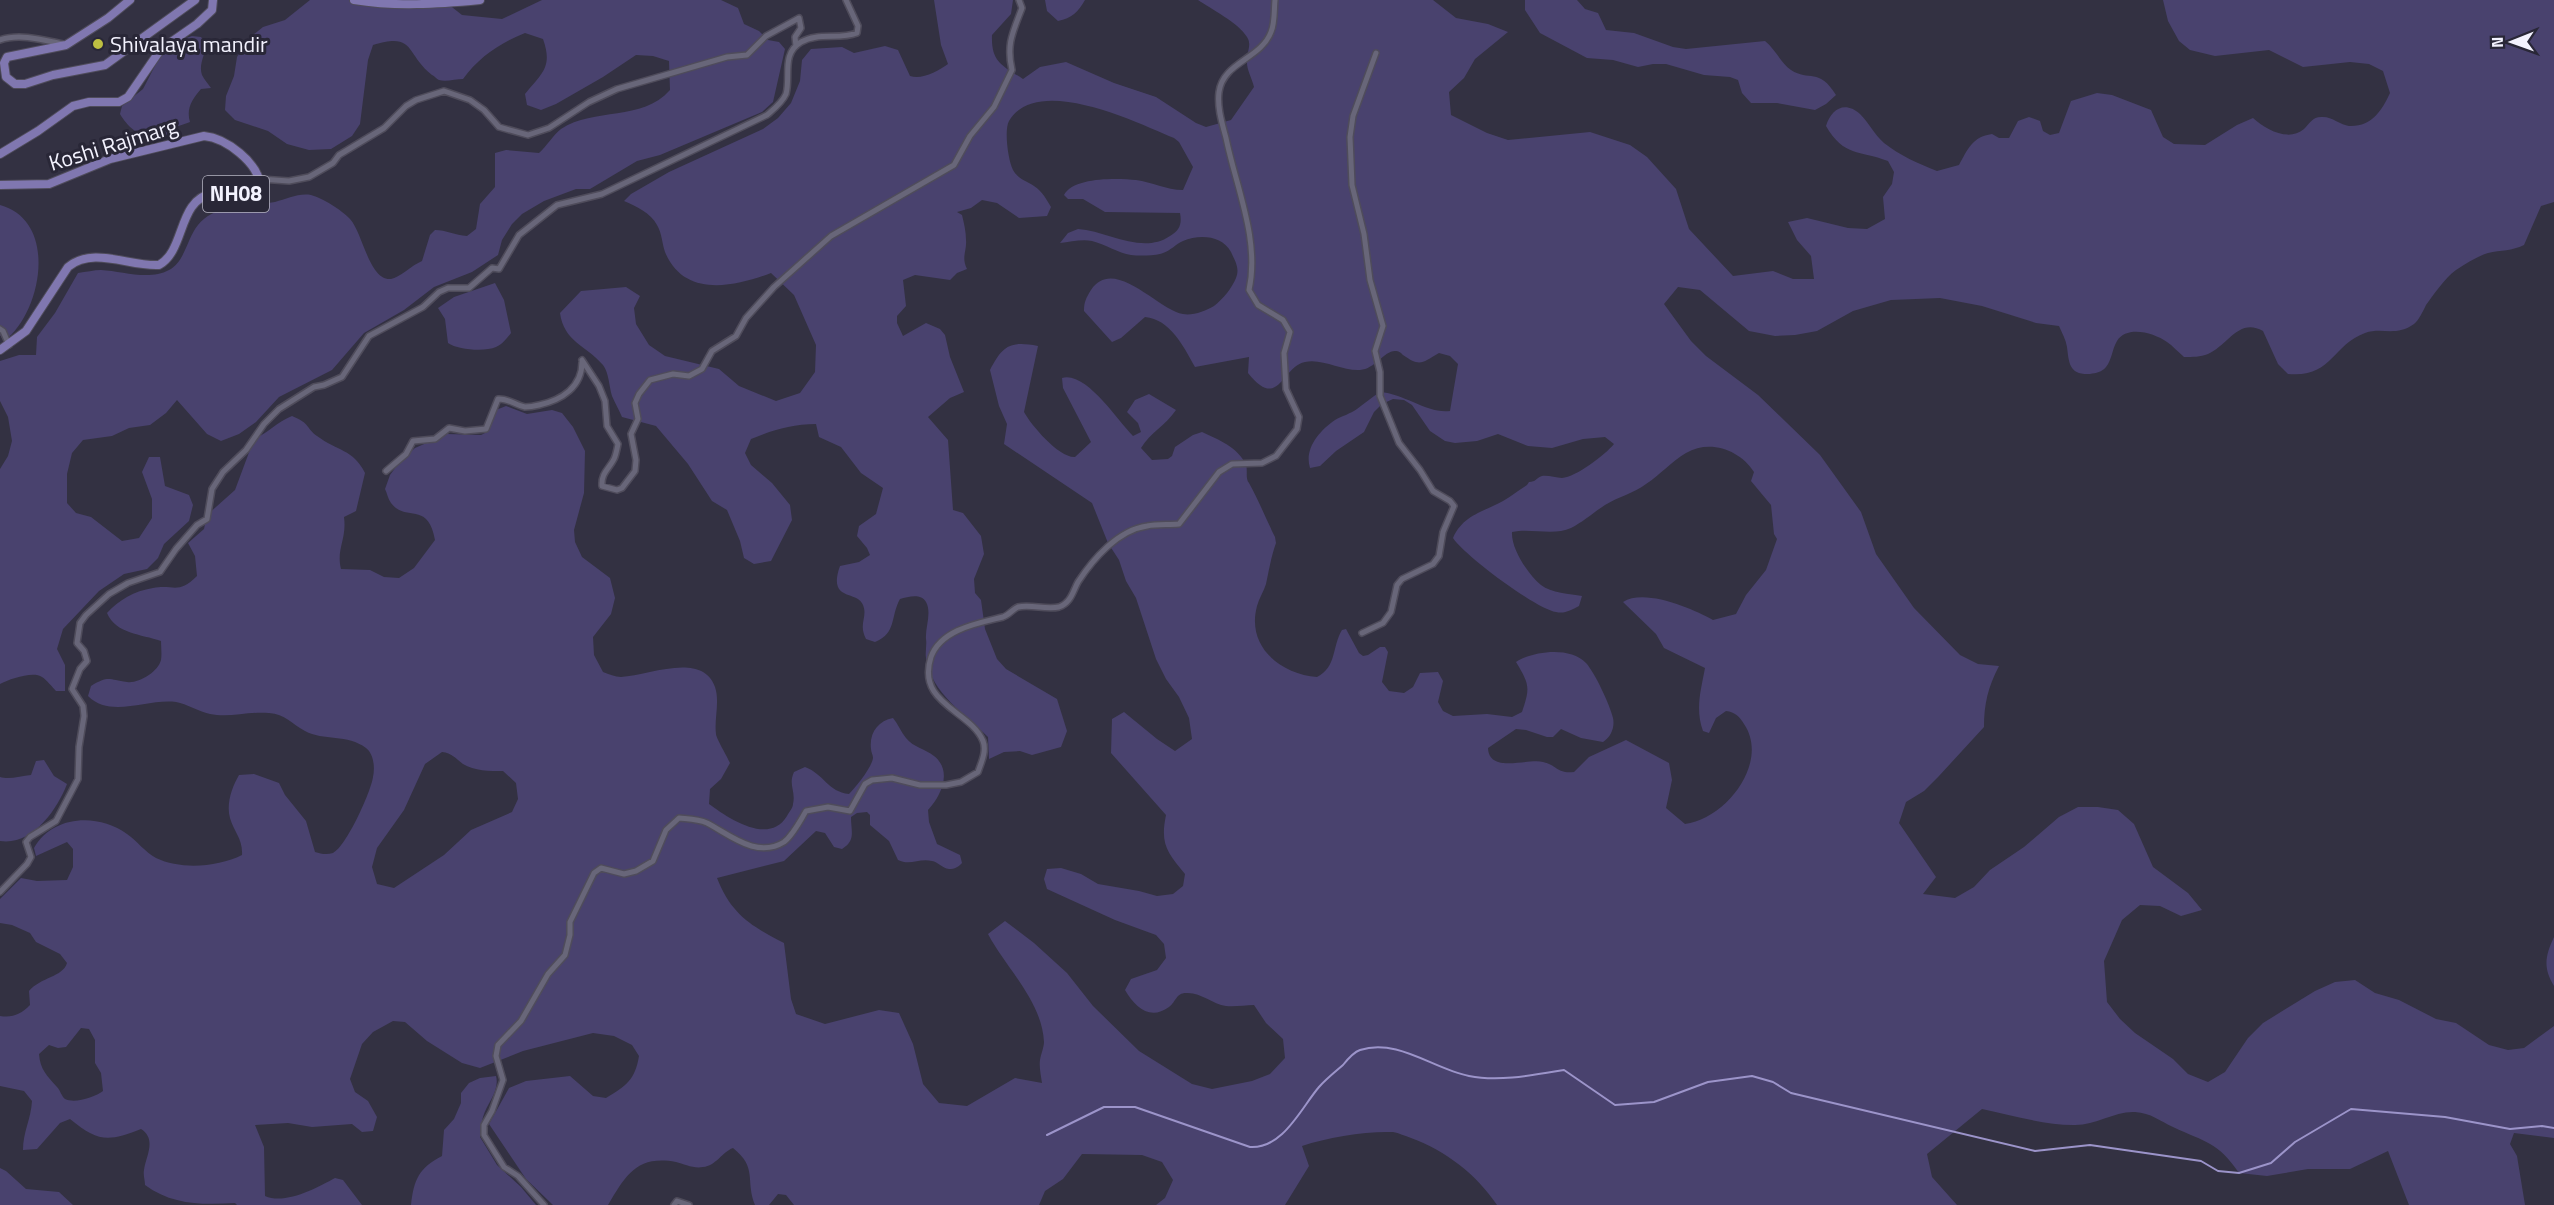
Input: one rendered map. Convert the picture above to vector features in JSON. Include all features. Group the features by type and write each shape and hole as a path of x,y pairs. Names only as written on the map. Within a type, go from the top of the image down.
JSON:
{"main road":[{"path":"130,0 108,18 66,45 7,57 4,63 6,77 15,84 25,84 53,75 105,66 195,0"},
{"name":"Koshi Rajmarg","path":"0,154 73,106 89,102 119,102 128,97 161,50 212,10 213,0"},
{"path":"354,0 403,4 480,0"},
{"name":"Koshi Rajmarg","path":"0,185 49,184 110,159 198,136 212,137 234,149 260,179"},
{"name":"NH08","path":"0,350 26,332 63,276 75,262 93,257 159,265 171,254 189,212 198,200 214,193 251,195 261,186 260,179"}],"street":[{"path":"0,892 27,864 31,856 26,842 30,837 56,821 78,779 79,747 84,716 83,706 72,689 80,669 87,661 84,651 77,643 80,623 109,594 138,579 160,572 197,525 207,519 212,489 271,417 305,391 342,377 369,336 423,307 439,292 448,288 469,288 492,267 499,269 519,235 557,205 602,194 767,115 780,104 785,96 788,60 796,46 813,37 857,33 858,26 846,0"},
{"path":"386,471 406,454 413,441 435,438 449,428 465,431 486,429 498,399 504,398 527,407 556,401 580,378 582,360 605,401 607,426 618,444 614,459 605,470 602,486 617,490 622,488 635,471 636,460 631,434 638,419 635,404 639,393 650,380 673,374 689,376 702,369 712,351 736,336 746,318 774,286 831,236 954,165 970,136 994,107 1012,70 1008,56 1012,34 1023,8 1020,0"},
{"path":"544,1205 518,1176 504,1167 484,1135 484,1125 504,1080 496,1056 498,1045 521,1021 548,974 565,955 570,935 570,922 594,873 600,868 624,874 653,861 666,830 679,818 705,822 731,838 754,847 770,848 785,841 806,811 828,807 850,811 865,784 872,780 892,778 920,785 946,785 961,782 978,772 984,754 983,742 975,731 936,696 929,678 931,657 942,639 982,621 1006,616 1017,607 1061,606 1070,599 1090,565 1117,538 1144,526 1179,524 1219,472 1232,464 1262,463 1276,456 1297,429 1299,417 1286,389 1284,353 1290,332 1283,320 1258,306 1249,290 1253,272 1252,247 1220,111 1219,94 1221,82 1234,67 1253,55 1271,33 1275,0"},
{"path":"260,179 289,181 309,177 333,164 339,155 384,128 416,99 444,92 470,100 484,110 499,127 528,135 549,128 589,102 617,89 727,57 742,57 766,36 799,18 801,28 795,37 796,46"},
{"path":"0,40 8,37 38,39 66,45"},
{"path":"1362,633 1383,623 1391,612 1397,585 1402,579 1433,564 1439,556 1443,532 1454,506 1433,491 1399,443 1380,396 1380,372 1375,351 1383,326 1370,280 1364,234 1352,185 1350,137 1353,116 1376,52"},
{"path":"0,329 3,330 9,345"},
{"path":"674,1205 677,1201 689,1205"}],"shaded area":[{"path":"310,0 443,0 462,15 502,19 542,0 721,0 738,8 744,24 759,31 768,40 779,42 785,49 773,102 762,112 660,155 637,161 590,189 576,189 544,201 522,214 512,224 502,240 498,255 472,272 434,287 404,310 364,333 332,370 279,397 256,422 239,434 221,441 207,434 177,400 166,413 150,425 129,428 112,436 83,440 72,453 67,474 67,503 76,513 91,517 122,541 139,538 152,518 152,499 142,472 149,457 160,457 165,486 189,495 193,505 189,521 164,544 158,558 147,569 124,574 99,591 63,629 57,649 65,665 65,691 56,691 38,675 21,676 0,684 0,469 8,456 12,441 8,417 0,401 0,361 19,355 36,355 37,337 55,313 78,273 101,270 144,275 161,273 169,270 179,261 194,230 215,212 311,195 337,208 350,219 372,265 383,278 391,279 422,261 430,235 435,230 467,236 476,229 480,204 495,187 495,153 506,150 539,153 558,131 574,122 632,111 659,100 670,90 669,61 653,56 636,55 603,77 541,110 527,105 525,94 541,75 546,63 547,56 543,39 525,33 491,52 463,79 445,81 438,80 423,67 403,43 387,42 373,45 368,60 360,124 352,136 331,149 309,150 287,144 268,131 235,120 225,110 226,96 234,76 237,57 248,39 263,27 285,20"},
{"path":"934,0 1013,0 1011,14 992,35 993,51 999,62 1009,70 1023,79 1040,67 1066,62 1114,83 1156,97 1206,127 1231,120 1254,87 1247,67 1249,45 1247,37 1231,22 1198,0 1433,0 1456,18 1488,24 1508,32 1475,59 1464,78 1449,92 1451,115 1487,133 1508,140 1590,132 1630,145 1647,157 1676,189 1689,229 1733,276 1773,271 1793,279 1814,279 1811,256 1797,240 1788,222 1807,218 1848,228 1867,229 1885,219 1883,197 1892,184 1894,172 1888,161 1846,148 1839,143 1826,126 1831,115 1844,107 1860,114 1880,140 1890,147 1909,159 1937,171 1959,165 1971,145 1980,138 1992,134 1999,138 2009,138 2018,121 2029,117 2040,121 2043,131 2050,135 2059,133 2071,101 2097,93 2112,95 2151,110 2163,137 2174,144 2205,145 2253,118 2264,127 2285,134 2298,133 2314,119 2320,117 2330,118 2349,126 2357,126 2375,116 2390,93 2383,71 2369,64 2350,62 2303,67 2269,50 2215,56 2190,50 2179,41 2168,21 2163,0 2554,0 2554,202 2541,206 2524,245 2484,254 2452,273 2436,291 2414,324 2401,330 2365,333 2345,345 2323,366 2314,371 2288,374 2278,364 2263,331 2247,327 2208,354 2193,357 2184,357 2155,336 2141,332 2127,333 2117,341 2110,361 2104,369 2083,374 2071,367 2066,342 2059,326 2036,323 1982,306 1940,298 1891,300 1853,311 1817,331 1775,336 1749,331 1700,290 1678,287 1664,304 1691,341 1706,356 1758,395 1820,455 1861,512 1876,554 1914,608 1960,655 1978,664 1999,666 1987,696 1984,727 1924,791 1906,802 1899,823 1936,877 1923,894 1955,898 1974,887 1990,870 2024,847 2059,817 2078,807 2118,810 2134,824 2153,867 2188,893 2202,910 2181,916 2160,906 2140,905 2122,920 2104,961 2107,1002 2135,1033 2173,1059 2188,1074 2208,1082 2225,1072 2248,1038 2263,1023 2315,991 2335,982 2355,980 2375,993 2399,1000 2436,1019 2456,1023 2489,1045 2508,1050 2524,1048 2554,1026 2554,1138 2514,1133 2510,1144 2517,1156 2525,1205 2409,1205 2388,1151 2350,1169 2308,1169 2267,1176 2239,1173 2224,1155 2210,1144 2146,1114 2127,1112 2081,1125 2062,1125 1982,1109 1927,1154 1932,1177 1957,1205 1497,1205 1480,1183 1448,1157 1411,1138 1395,1132 1382,1132 1335,1137 1302,1146 1309,1166 1285,1205 1156,1205 1165,1198 1173,1180 1162,1162 1142,1155 1082,1154 1063,1179 1045,1191 1039,1205 794,1205 786,1195 778,1194 769,1205 755,1205 746,1162 733,1148 712,1164 703,1167 663,1161 642,1165 627,1176 608,1205 553,1205 526,1179 489,1124 509,1088 526,1081 570,1076 593,1096 606,1098 624,1086 635,1071 639,1056 632,1045 614,1036 593,1033 523,1051 480,1068 462,1063 427,1041 405,1022 393,1021 373,1032 362,1044 350,1079 355,1092 368,1101 377,1117 373,1131 362,1132 352,1124 312,1127 288,1123 255,1125 264,1147 265,1196 291,1197 335,1178 343,1180 362,1205 211,1204 166,1197 145,1185 144,1172 150,1143 146,1133 141,1129 120,1136 104,1138 88,1132 70,1119 60,1123 37,1149 23,1150 32,1101 24,1091 0,1086 0,1016 13,1016 23,1011 30,1005 29,991 61,971 67,963 60,954 36,942 30,933 12,925 0,923 0,899 21,878 37,881 67,880 73,867 73,849 67,842 36,856 34,848 42,837 52,829 64,824 90,820 115,827 131,837 152,856 166,862 199,866 222,862 242,855 240,840 230,818 229,801 239,775 254,774 279,783 285,795 306,821 315,852 328,854 338,849 344,841 368,794 374,765 371,754 366,748 344,739 312,734 280,715 262,713 217,715 176,702 108,706 97,703 88,696 91,686 102,680 137,681 156,669 161,658 161,641 123,629 111,620 107,613 133,594 146,589 180,587 197,576 195,556 188,543 204,529 207,515 235,490 254,439 292,416 305,423 324,441 350,455 365,473 356,511 344,517 341,569 370,570 384,577 399,578 414,568 435,540 427,520 422,516 397,509 389,500 385,489 390,475 401,460 415,448 447,434 481,435 487,432 496,410 506,406 527,414 552,410 562,413 573,427 585,451 584,493 574,530 575,542 582,557 610,578 615,598 611,614 593,637 594,655 603,672 621,677 673,668 699,670 708,676 716,693 716,736 730,763 721,779 710,789 709,804 737,822 759,829 770,829 779,825 793,806 794,772 805,767 836,790 849,794 872,762 871,738 873,733 883,722 893,718 909,741 940,762 944,776 943,783 941,791 928,810 929,822 937,844 960,855 962,863 956,868 947,868 927,860 902,862 898,860 889,841 870,825 870,815 867,812 857,813 851,817 851,839 842,849 834,847 825,833 816,831 784,861 717,878 729,901 743,918 784,943 791,999 796,1014 825,1024 879,1010 899,1013 913,1044 923,1084 939,1103 967,1106 1015,1078 1042,1083 1040,1063 1044,1042 1037,1013 1022,985 988,934 1005,921 1067,973 1093,1006 1139,1051 1192,1084 1212,1089 1252,1081 1270,1074 1285,1058 1283,1039 1266,1023 1254,1005 1226,1006 1197,994 1186,993 1180,994 1171,1005 1156,1013 1138,1007 1125,990 1131,979 1157,970 1166,958 1164,944 1156,935 1115,920 1047,889 1044,879 1047,869 1061,868 1081,874 1098,884 1157,896 1173,894 1183,886 1185,874 1166,847 1164,825 1166,815 1111,753 1112,719 1124,712 1175,751 1192,739 1189,718 1156,659 1136,598 1126,581 1119,560 1108,543 1092,503 1004,444 1007,424 999,406 990,370 999,355 1008,347 1021,344 1038,346 1024,412 1046,440 1069,456 1075,457 1091,442 1063,388 1062,378 1071,378 1091,389 1133,436 1141,432 1138,423 1127,412 1135,400 1149,394 1176,410 1141,448 1152,460 1168,459 1172,456 1175,447 1202,432 1238,453 1246,465 1248,481 1275,537 1276,543 1266,584 1257,606 1255,621 1262,646 1279,664 1304,675 1317,677 1328,668 1339,636 1342,630 1346,629 1363,656 1380,647 1385,647 1388,652 1382,682 1389,691 1404,693 1413,687 1420,673 1438,672 1443,681 1438,702 1443,711 1453,716 1487,714 1512,717 1522,712 1527,692 1524,676 1516,662 1541,653 1571,654 1586,663 1606,698 1613,721 1610,735 1603,742 1581,738 1561,729 1553,737 1547,737 1516,729 1488,748 1490,756 1495,761 1510,763 1536,761 1548,763 1560,771 1574,772 1589,757 1626,740 1669,763 1672,780 1666,808 1685,824 1700,820 1715,812 1729,800 1748,771 1752,755 1751,739 1744,724 1737,715 1726,711 1716,718 1709,733 1703,731 1699,707 1705,668 1664,648 1656,634 1623,602 1632,598 1656,599 1682,606 1713,620 1736,614 1746,595 1766,570 1777,539 1774,534 1771,505 1751,481 1754,472 1748,464 1724,449 1705,447 1695,449 1681,456 1641,487 1605,505 1571,528 1557,531 1512,532 1514,546 1521,561 1541,585 1555,591 1582,596 1579,606 1562,612 1546,609 1533,602 1485,568 1460,546 1453,538 1457,530 1468,519 1503,501 1529,482 1542,476 1562,478 1575,474 1614,444 1605,437 1583,439 1552,448 1528,446 1498,434 1477,441 1455,443 1445,441 1430,431 1412,405 1404,400 1393,399 1382,404 1374,412 1364,432 1336,451 1320,466 1310,468 1309,454 1318,435 1335,420 1354,411 1380,392 1398,396 1433,410 1450,411 1458,364 1450,356 1439,353 1425,361 1417,362 1395,351 1370,367 1360,370 1312,361 1297,365 1280,384 1274,388 1267,388 1258,384 1248,373 1249,357 1195,367 1175,335 1169,328 1154,319 1145,317 1121,338 1112,342 1084,311 1088,295 1101,281 1112,279 1124,281 1173,311 1191,314 1207,310 1221,300 1234,282 1237,268 1227,246 1216,239 1203,237 1180,242 1166,252 1156,255 1126,254 1092,241 1060,243 1068,233 1078,229 1136,243 1159,241 1170,236 1180,226 1180,213 1105,212 1083,199 1068,199 1064,195 1076,185 1107,179 1136,180 1183,190 1193,167 1179,142 1174,138 1113,113 1088,106 1064,101 1042,101 1023,107 1009,121 1007,145 1013,170 1017,176 1037,188 1044,196 1051,207 1047,216 1019,218 997,203 982,200 971,208 957,212 962,215 965,228 964,261 967,269 957,273 950,280 915,275 903,280 906,306 897,316 897,323 903,336 926,323 940,329 945,335 950,357 964,392 950,398 928,417 948,440 953,510 963,513 981,536 984,554 974,579 975,593 981,600 985,629 997,659 1006,669 1057,699 1067,731 1061,747 1032,755 1020,751 1004,752 989,759 988,737 950,702 929,671 926,656 928,606 921,597 900,599 887,634 875,642 866,639 863,629 863,605 860,600 840,590 837,577 840,566 859,562 870,555 857,536 859,526 876,514 883,488 861,473 841,447 819,437 816,424 783,428 751,439 745,453 751,465 772,483 790,505 792,520 771,561 754,564 744,558 740,541 727,510 712,501 688,464 656,426 622,417 612,396 605,368 566,331 560,313 581,291 626,287 640,296 634,308 636,324 649,345 665,356 719,369 739,386 776,401 800,393 815,372 816,345 794,295 771,273 726,285 697,283 684,277 673,267 665,252 660,231 651,217 643,210 624,201 631,194 669,172 763,129 778,118 791,103 800,81 802,60 811,49 842,47 854,53 885,46 898,50 910,76 920,77 948,64 941,45","holes":["442,752 472,768 503,771 516,783 518,799 512,812 471,830 444,855 394,888 377,884 372,867 377,848 404,810 425,764","81,1028 89,1029 95,1040 95,1063 101,1073 103,1091 74,1101 64,1098 45,1072 39,1054 49,1045 58,1048 66,1047"]},
{"path":"1045,0 1085,0 1074,14 1058,21 1047,11"},
{"path":"1525,0 1577,0 1585,9 1598,13 1606,30 1634,33 1673,47 1686,49 1765,41 1791,70 1819,78 1830,86 1836,95 1815,110 1777,103 1751,103 1742,93 1738,80 1730,77 1704,75 1666,64 1638,67 1613,60 1587,58 1540,33 1525,10"},
{"path":"192,36 201,37 204,41 205,50 201,70 211,88 201,89 193,100 189,108 190,122 157,138 138,133 120,114 122,106 143,89 159,58 181,40"},
{"path":"0,205 19,214 31,229 37,248 38,268 35,290 28,310 17,328 4,341 0,335"},
{"path":"495,283 504,300 511,333 505,341 491,349 479,350 465,349 448,343 445,319 438,308 454,297"},
{"path":"44,760 54,776 67,784 63,794 50,815 33,832 12,841 0,841 0,777 31,775 36,761"},
{"path":"2554,937 2554,986 2546,962"},
{"path":"496,1076 495,1092 483,1117 480,1137 497,1165 521,1187 536,1205 411,1205 419,1175 428,1165 442,1156 444,1130 454,1119 461,1103 461,1093 469,1083 480,1078"},
{"path":"0,1168 26,1189 59,1192 73,1205 0,1205"}],"waterway":[{"path":"1047,1135 1104,1107 1135,1107 1250,1147 1262,1146 1282,1134 1290,1126 1319,1087 1353,1054 1374,1047 1402,1051 1456,1072 1480,1078 1517,1077 1564,1070 1615,1105 1654,1102 1708,1082 1752,1076 1773,1082 1791,1093 2035,1151 2090,1145 2201,1161 2218,1171 2239,1173 2271,1163 2295,1142 2351,1109 2445,1117 2510,1129 2542,1126 2554,1128"}],"place":[{"name":"Shivalaya mandir","path":"98,44"}]}
